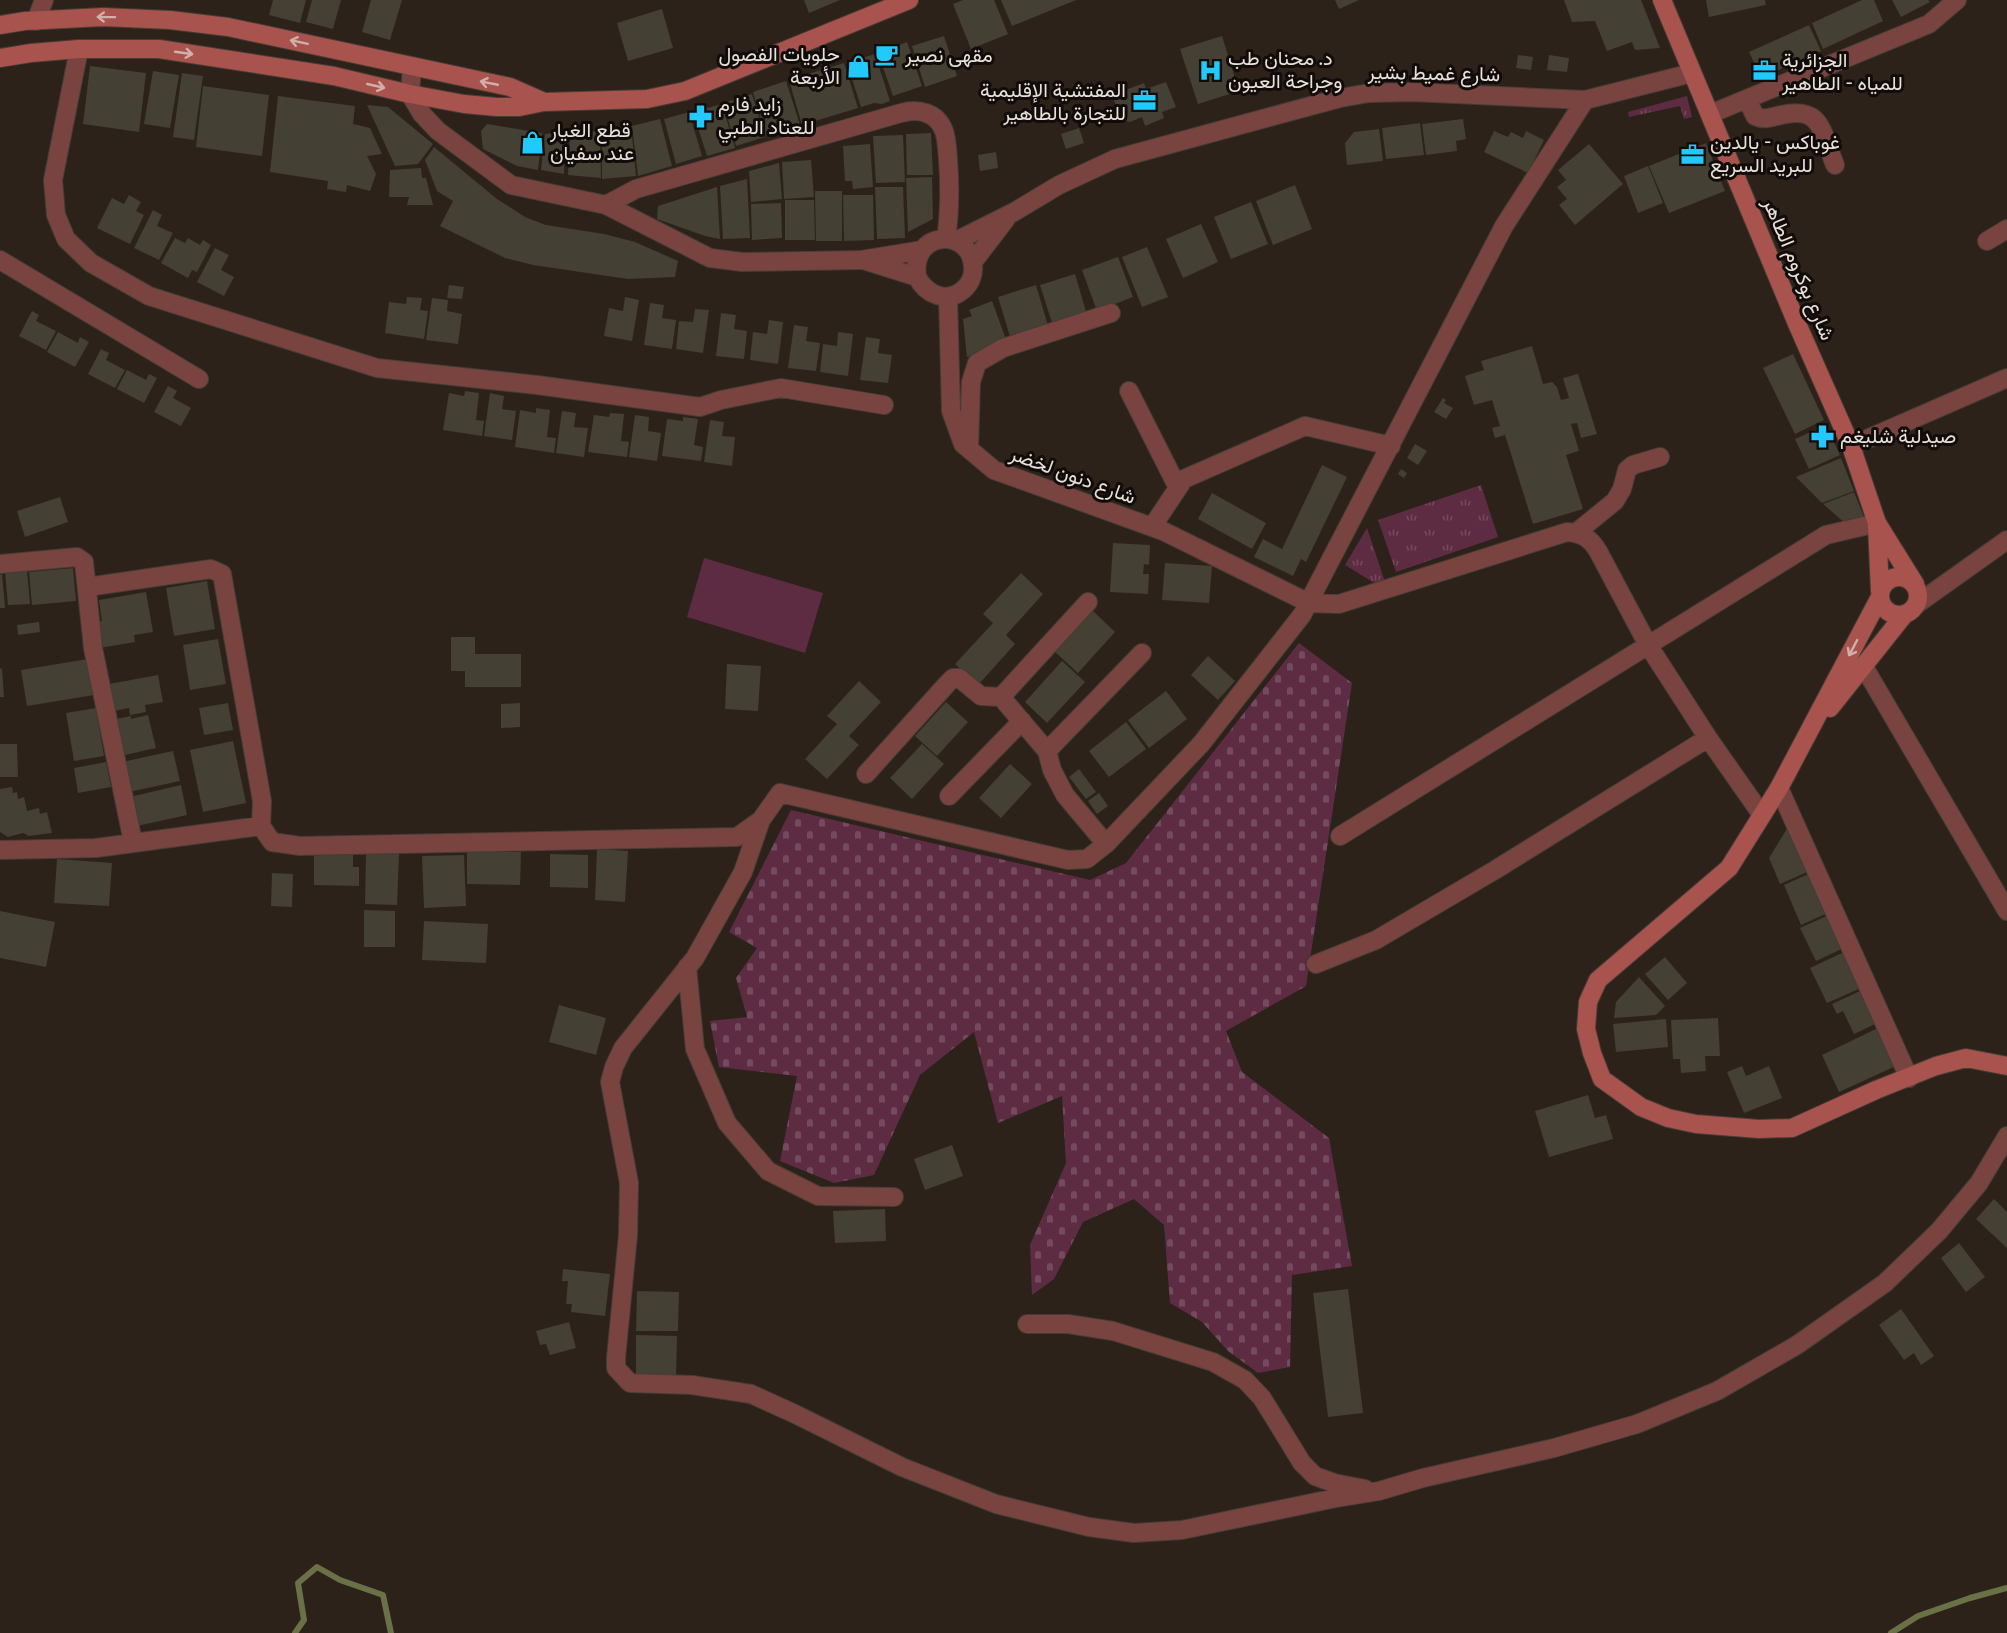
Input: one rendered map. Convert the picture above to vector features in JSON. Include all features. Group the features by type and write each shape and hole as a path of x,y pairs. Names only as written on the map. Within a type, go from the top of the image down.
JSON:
{"main road":[{"name":"شارع بوكروم الطاهر","path":"1662,0 1851,446 1877,523"},
{"path":"0,58 79,49 159,49 334,76 464,104 519,107 544,102 637,100 685,91 901,2"},
{"path":"0,26 36,21 103,17 170,20 216,26 510,87 544,102"},
{"path":"1806,737 1911,609 1919,594 1877,523"},
{"path":"1877,523 1881,602 1888,612 1893,614 1911,609"},
{"path":"1915,584 1905,577 1893,577 1887,580 1779,788 1730,868 1598,980 1588,1002 1586,1029 1602,1079 1641,1107 1668,1118 1696,1124 1759,1129 1792,1128 1936,1066 1966,1058 2007,1066"}],"street":[{"path":"36,21 44,0"},
{"path":"1710,114 1929,24 1957,0"},
{"path":"79,49 53,180 56,215 66,239 90,263 149,296 377,368 537,385 700,407 721,400 781,388 884,405"},
{"path":"412,67 410,94 422,114 438,131 511,185 606,205 710,258 742,262 861,260 922,250"},
{"name":"شارع غميط بشير","path":"1014,212 1059,185 1115,159 1340,98 1369,93 1412,92 1585,100 1692,73"},
{"path":"1747,99 1755,116 1763,120 1793,112 1805,113 1818,121 1835,165"},
{"path":"1585,100 1504,226 1302,615 1201,744 1106,844 1087,859 1068,860 780,793 761,820 743,872 695,958 623,1048 614,1067 610,1082 629,1183 628,1235 616,1368 630,1383 692,1385 751,1394 902,1467 996,1504 1089,1527 1134,1533 1182,1530 1379,1491 1423,1478 1554,1448 1637,1424 1717,1391 1797,1345 1885,1283 1939,1231 1980,1183 2007,1136"},
{"path":"606,205 636,189 911,110 921,111 938,121 944,130 951,240"},
{"path":"951,240 963,246 969,253 974,271 971,280 958,294 948,297 938,296 929,293 917,277 917,258 922,250 937,240 951,240 1014,212"},
{"path":"973,261 994,233 1014,212"},
{"path":"1988,241 2007,229"},
{"path":"0,260 199,379"},
{"path":"861,260 917,277"},
{"name":"شارع دنون لخضر","path":"948,297 951,411 963,444 994,470 1152,527 1309,603"},
{"path":"969,449 971,382 977,363 1003,348 1111,313"},
{"path":"1851,446 2007,378"},
{"path":"1129,391 1178,488"},
{"path":"1152,527 1184,479 1305,426 1391,446"},
{"path":"1576,532 1615,501 1622,489 1627,470 1633,465 1660,457"},
{"path":"1340,836 1826,535 1877,523"},
{"path":"1309,603 1339,604 1567,532 1576,532 1586,536 1593,542 1648,645 1708,738 1762,815"},
{"path":"1911,609 2007,540"},
{"path":"0,564 77,557 84,562 93,648 133,842"},
{"path":"87,587 212,569 222,574 262,801 261,826 273,842 300,846 737,837 761,820"},
{"path":"1001,697 1088,602"},
{"path":"1047,751 1142,653"},
{"path":"1864,667 2000,883 2007,911"},
{"path":"866,774 953,678 960,678 981,696 1001,697 1047,751 1052,770 1065,795 1106,844"},
{"path":"950,796 1022,721"},
{"path":"1316,964 1386,934 1495,870 1708,738"},
{"path":"1779,788 1909,1078"},
{"path":"0,850 96,848 261,826"},
{"path":"687,968 695,1049 727,1123 768,1171 818,1196 894,1197"},
{"path":"1027,1324 1068,1324 1113,1331 1213,1362 1245,1380 1262,1398 1302,1463 1315,1476 1334,1483 1379,1491"}],"green space":[{"path":"1687,96 1692,117 1684,119 1680,106 1629,117 1628,112"},
{"path":"1481,485 1498,537 1396,572 1378,520"},
{"path":"1367,528 1385,582 1376,584 1345,565"},
{"path":"704,558 823,593 805,653 687,617"},
{"path":"1299,643 1352,683 1306,986 1226,1031 1242,1072 1329,1138 1352,1266 1292,1275 1290,1367 1258,1373 1228,1351 1202,1322 1170,1303 1164,1225 1134,1199 1083,1222 1054,1279 1032,1295 1030,1245 1066,1163 1062,1096 998,1123 974,1032 920,1075 874,1175 834,1183 780,1161 797,1076 719,1067 710,1021 747,1017 736,978 757,948 729,932 791,810 1090,880 1126,863"}],"building":[{"path":"273,0 306,0 300,23 269,15"},
{"path":"312,0 341,0 333,29 306,22"},
{"path":"371,0 402,0 390,40 362,32"},
{"path":"804,0 840,0 809,13"},
{"path":"963,0 994,0 1008,34 971,49 953,4"},
{"path":"1001,0 1076,0 1012,26"},
{"path":"1335,0 1359,0 1339,9"},
{"path":"1564,0 1641,0 1660,48 1635,50 1632,42 1607,51 1595,21 1572,22"},
{"path":"1706,0 1765,0 1766,5 1709,17"},
{"path":"1862,0 1874,0 1883,21 1823,49 1812,23"},
{"path":"1892,0 1928,0 1930,2 1901,17"},
{"path":"662,9 673,48 628,61 617,23"},
{"path":"1809,25 1821,51 1761,78 1749,52"},
{"path":"944,36 957,76 925,87 912,46"},
{"name":"د. محنان طب وجراحة العيون","path":"1222,36 1239,91 1198,104 1180,49"},
{"path":"907,42 922,86 893,96 878,53"},
{"path":"875,54 890,101 861,107 847,63"},
{"path":"1518,55 1533,57 1531,70 1516,68"},
{"path":"1549,55 1569,58 1567,72 1547,70"},
{"path":"844,63 858,108 802,125 789,80"},
{"path":"90,66 146,73 139,132 83,124"},
{"path":"153,71 179,75 170,128 144,124"},
{"path":"182,73 203,76 194,140 173,137"},
{"path":"786,81 800,125 766,136 753,92"},
{"name":"المفتشية الإقليمية للتجارة بالطاهير","path":"1166,82 1176,107 1162,112 1164,118 1145,126 1142,117 1130,122 1121,119 1112,95 1144,83 1146,89"},
{"path":"203,86 269,95 262,156 196,147"},
{"path":"752,94 765,137 736,146 723,103"},
{"path":"278,96 355,106 353,124 370,128 382,154 367,156 376,174 370,191 347,185 346,192 327,189 328,181 270,172"},
{"path":"722,104 735,148 707,156 693,112"},
{"path":"367,105 388,107 433,144 418,164 395,166"},
{"path":"689,112 702,156 676,164 664,119"},
{"path":"660,119 672,166 638,176 632,126"},
{"path":"1463,119 1466,139 1456,141 1457,151 1426,155 1422,124"},
{"path":"1420,123 1424,155 1386,159 1382,128"},
{"path":"487,124 542,133 538,170 517,166 483,149 481,131"},
{"path":"631,126 636,176 602,179 602,131"},
{"path":"1079,128 1084,143 1066,149 1061,134"},
{"path":"1379,129 1383,161 1347,165 1345,143 1354,132"},
{"path":"600,131 601,178 568,175 570,132"},
{"path":"1494,131 1508,137 1511,132 1523,138 1526,131 1544,140 1528,173 1484,152"},
{"path":"566,132 564,174 541,170 545,134"},
{"path":"931,133 933,175 907,175 906,134"},
{"path":"903,135 905,182 876,183 873,136"},
{"path":"1706,143 1725,191 1669,213 1649,166"},
{"path":"870,144 873,187 853,189 852,181 845,181 843,146"},
{"path":"1589,144 1623,184 1575,225 1559,205 1567,199 1557,187 1566,180 1558,170"},
{"path":"434,147 497,199 525,217 546,225 604,234 635,242 678,261 675,277 628,279 533,265 505,258 440,226 453,201 437,191 425,160"},
{"path":"996,152 998,168 980,171 978,155"},
{"path":"811,160 814,197 784,199 782,162"},
{"path":"779,163 782,199 751,202 749,171"},
{"path":"1648,166 1663,203 1638,213 1624,176"},
{"path":"421,168 422,178 426,178 433,205 407,205 409,197 389,197 390,170"},
{"path":"932,177 933,219 908,232 906,178"},
{"path":"747,179 750,238 723,239 720,186"},
{"path":"1295,185 1312,229 1273,245 1256,201"},
{"path":"717,187 720,239 657,219 658,206"},
{"path":"875,187 903,187 905,238 877,239"},
{"path":"815,191 842,191 842,241 816,241"},
{"path":"129,195 141,202 136,211 144,215 130,244 97,228 112,198 124,204"},
{"path":"843,195 873,195 874,240 844,241"},
{"path":"785,200 814,200 815,240 785,240"},
{"path":"1251,202 1268,244 1231,259 1214,217"},
{"path":"781,203 782,238 752,240 751,204"},
{"path":"153,210 162,215 157,226 173,233 159,260 134,248"},
{"path":"1201,224 1218,262 1183,278 1166,239"},
{"path":"175,238 185,243 188,238 200,245 203,240 211,245 197,272 192,270 188,278 161,263"},
{"path":"1147,247 1168,297 1142,307 1122,257"},
{"path":"215,248 229,255 221,270 234,277 224,296 197,282"},
{"path":"1118,257 1133,297 1097,311 1082,270"},
{"path":"1075,274 1087,315 1053,326 1040,285"},
{"path":"449,285 464,287 462,299 447,298"},
{"path":"1036,285 1049,329 1011,340 998,297"},
{"path":"407,297 422,298 420,310 428,311 424,339 385,333 389,302 406,304"},
{"path":"625,297 639,300 632,341 604,336 609,308 623,311"},
{"path":"432,298 448,300 447,311 462,314 458,344 426,340"},
{"path":"992,301 1007,342 967,357 963,319 972,316 969,310"},
{"path":"650,303 664,305 662,318 676,320 672,349 644,345"},
{"path":"695,309 709,310 703,353 676,349 679,321 693,322"},
{"path":"32,311 39,315 36,321 56,331 46,350 19,336"},
{"path":"721,313 736,315 734,329 747,331 744,359 716,356"},
{"path":"769,320 783,322 778,364 750,360 753,332 767,334"},
{"path":"794,325 808,327 806,341 820,343 816,371 788,368"},
{"path":"58,332 78,343 80,337 89,342 75,367 47,352"},
{"path":"838,332 853,334 848,376 820,372 823,344 837,346"},
{"path":"866,337 880,339 878,353 892,355 888,383 860,380"},
{"path":"1532,346 1543,384 1552,382 1557,387 1561,400 1569,398 1563,378 1578,374 1597,434 1581,438 1577,423 1571,424 1579,451 1566,455 1583,509 1533,524 1505,435 1495,438 1492,428 1500,426 1492,400 1474,405 1465,376 1484,370 1481,361"},
{"path":"101,349 109,353 106,360 125,370 115,388 88,374"},
{"path":"1793,354 1824,420 1795,434 1763,368"},
{"path":"127,370 146,380 149,374 157,378 144,403 117,389"},
{"path":"168,386 177,391 173,398 191,408 181,426 154,412"},
{"path":"465,391 479,393 476,420 484,421 482,436 443,430 449,393 464,396"},
{"path":"490,393 504,396 502,409 516,411 512,440 484,436"},
{"path":"1443,398 1446,400 1444,403 1453,408 1446,419 1434,412"},
{"path":"536,408 550,410 547,437 556,438 554,453 515,447 520,410 536,413"},
{"path":"562,411 576,413 574,427 588,428 584,457 556,453"},
{"path":"610,413 624,414 621,441 629,442 627,457 588,452 594,415 609,417"},
{"path":"635,415 649,417 648,431 661,433 657,461 629,457"},
{"path":"683,417 698,419 694,445 703,447 701,461 662,456 667,419 683,421"},
{"path":"710,420 724,422 722,436 735,437 732,466 704,462"},
{"path":"1826,425 1840,455 1809,469 1795,439"},
{"path":"1415,444 1427,451 1418,465 1407,458"},
{"path":"1841,458 1854,491 1822,503 1796,477"},
{"path":"1322,465 1347,477 1306,562 1301,559 1293,576 1254,557 1263,539 1282,549"},
{"path":"1401,469 1407,473 1404,478 1398,474"},
{"path":"1854,492 1864,517 1846,524 1823,504"},
{"path":"1212,493 1266,523 1252,549 1198,519"},
{"path":"60,497 68,522 25,537 17,511"},
{"path":"1113,543 1150,545 1149,565 1144,564 1143,574 1149,574 1148,594 1110,592"},
{"path":"1165,563 1212,566 1209,603 1162,600"},
{"path":"73,568 76,601 32,605 29,572"},
{"path":"27,570 30,604 8,605 5,571"},
{"path":"1021,573 1043,594 1006,635 1015,644 978,685 955,664 993,623 983,614"},
{"path":"2,574 5,608 0,608 0,575"},
{"path":"207,581 215,629 174,636 166,588"},
{"path":"146,592 153,632 134,635 135,642 100,648 95,622 102,621 99,600"},
{"path":"1093,611 1115,632 1078,673 1055,652"},
{"path":"39,622 40,632 18,635 17,625"},
{"path":"451,637 475,637 475,654 521,654 521,687 465,687 465,671 451,671"},
{"path":"218,639 226,684 190,690 183,645"},
{"path":"1208,656 1235,681 1218,700 1191,675"},
{"path":"88,659 94,695 27,706 21,670"},
{"path":"1062,661 1085,682 1047,723 1025,702"},
{"path":"727,664 761,666 758,711 725,709"},
{"path":"2,668 4,697 0,697 0,669"},
{"path":"158,675 163,702 145,705 146,712 130,715 129,708 114,711 109,684"},
{"path":"859,681 881,702 849,736 859,745 827,779 805,759 837,724 827,716"},
{"path":"1166,691 1187,719 1149,748 1128,720"},
{"path":"946,702 968,722 937,756 915,736"},
{"path":"228,703 233,730 204,735 199,708"},
{"path":"520,703 520,727 501,728 501,704"},
{"path":"96,708 104,756 74,761 66,713"},
{"path":"148,715 156,748 125,755 116,719 131,716 131,719"},
{"path":"1126,722 1146,749 1109,777 1089,751"},
{"path":"233,741 246,803 203,812 190,750"},
{"path":"0,744 17,744 18,777 0,777"},
{"path":"922,744 944,764 912,799 890,778"},
{"path":"173,751 180,781 129,792 122,762"},
{"path":"106,762 111,787 78,793 74,768"},
{"path":"1010,764 1032,784 1001,818 979,798"},
{"path":"1079,769 1096,792 1086,799 1069,777"},
{"path":"181,785 187,815 137,826 130,797"},
{"path":"12,787 13,793 17,792 18,799 24,797 27,811 39,808 40,814 47,812 52,833 29,836 23,833 8,837 0,832 0,789"},
{"path":"1099,793 1108,806 1097,814 1088,801"},
{"path":"1791,822 1812,870 1780,884 1769,858"},
{"path":"597,849 628,851 625,902 595,900"},
{"path":"314,852 353,853 353,867 359,867 359,886 314,885"},
{"path":"467,852 521,852 520,885 467,884"},
{"path":"366,853 399,854 397,905 365,904"},
{"path":"550,854 588,855 588,888 550,887"},
{"path":"464,855 466,906 424,908 422,856"},
{"path":"57,859 112,863 109,906 54,903"},
{"path":"1813,872 1830,912 1801,925 1784,885"},
{"path":"272,873 293,874 292,907 271,906"},
{"path":"364,910 395,911 395,947 364,947"},
{"path":"0,911 55,922 46,967 0,958"},
{"path":"1831,914 1846,947 1816,961 1800,928"},
{"path":"424,921 488,924 486,963 422,960"},
{"path":"1844,952 1861,988 1827,1003 1810,968"},
{"path":"1665,957 1687,983 1668,1000 1645,974"},
{"path":"1639,977 1665,1006 1656,1015 1614,1018 1616,1002"},
{"path":"1860,991 1875,1024 1854,1034 1843,1011 1837,1014 1832,1004"},
{"path":"559,1005 606,1018 596,1055 549,1042"},
{"path":"1718,1018 1720,1056 1705,1056 1706,1071 1681,1073 1680,1059 1673,1059 1671,1020"},
{"path":"1666,1019 1668,1047 1616,1052 1613,1024"},
{"path":"1878,1028 1896,1066 1839,1092 1822,1055"},
{"path":"1742,1066 1746,1076 1769,1066 1782,1098 1744,1113 1727,1072"},
{"path":"1588,1095 1595,1118 1606,1115 1613,1139 1549,1157 1535,1111"},
{"path":"952,1145 963,1176 925,1190 914,1159"},
{"path":"1994,1199 2007,1212 2007,1248 1976,1219"},
{"path":"885,1209 886,1241 835,1243 833,1211"},
{"path":"1959,1243 1985,1277 1966,1292 1941,1258"},
{"path":"563,1269 610,1274 605,1316 571,1312 572,1304 566,1304 568,1281 562,1281"},
{"path":"1348,1289 1363,1413 1328,1417 1313,1293"},
{"path":"637,1291 679,1292 678,1331 636,1331"},
{"path":"1901,1309 1934,1356 1921,1365 1914,1353 1904,1360 1879,1325"},
{"path":"569,1322 576,1348 550,1355 546,1344 540,1345 536,1331"},
{"path":"636,1335 677,1336 676,1377 636,1376"}],"waterway":[{"path":"295,1633 304,1620 298,1583 317,1567 340,1580 383,1595 391,1633"},
{"path":"1891,1633 1918,1616 2007,1588"}],"place":[{"name":"مقهى نصير","path":"887,55"},
{"name":"حلويات الفصول الأربعة","path":"858,66"},
{"name":"د. محنان طب وجراحة العيون","path":"1210,70"},
{"name":"الجزائرية للمياه - الطاهير","path":"1764,71"},
{"name":"المفتشية الإقليمية للتجارة بالطاهير","path":"1144,101"},
{"name":"زايد فارم للعتاد الطبي","path":"700,116"},
{"name":"قطع الغيار عند سفيان","path":"532,142"},
{"name":"غوباكس - يالدين للبريد السريع","path":"1692,154"},
{"name":"صيدلية شليغم","path":"1822,436"}]}
